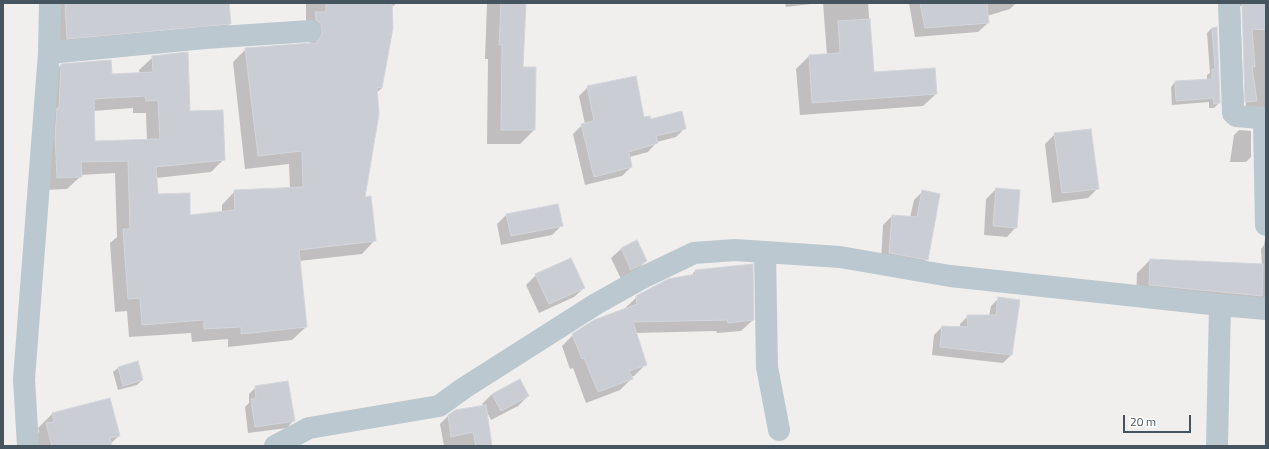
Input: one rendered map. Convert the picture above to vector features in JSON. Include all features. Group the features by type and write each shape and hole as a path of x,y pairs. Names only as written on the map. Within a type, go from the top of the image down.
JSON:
{"street":[{"path":"28,446 24,379 49,53 50,3"},
{"path":"1229,3 1233,113 1236,116 1261,118 1264,123 1266,225"},
{"path":"49,53 206,38 310,31"},
{"path":"275,446 310,428 438,406 596,304 646,276 694,253 735,250 840,257 950,276 1266,309"},
{"path":"765,252 767,368 779,430"},
{"path":"1217,446 1220,305"}],"building":[{"path":"65,3 229,3 231,24 67,39"},
{"path":"326,3 392,3 393,28 382,88 377,87 379,114 365,197 371,196 376,241 299,250 307,327 241,334 241,327 204,329 204,320 142,325 140,298 128,299 123,229 130,229 128,161 81,162 82,177 57,178 55,137 57,108 59,108 61,64 111,60 112,74 153,72 152,56 188,52 190,111 223,110 225,160 156,167 158,194 190,193 190,215 235,210 234,190 303,187 302,151 258,156 245,48 312,43 316,44 322,31 321,24 316,20 315,12 326,12","holes":["145,96 146,101 158,100 160,139 95,141 94,99"]},
{"path":"501,3 526,3 523,67 536,67 535,130 501,130 502,45 499,45"},
{"path":"920,3 987,3 989,23 925,28"},
{"path":"1242,3 1266,3 1266,30 1252,29 1255,67 1252,67 1257,101 1245,102"},
{"path":"870,19 874,72 935,68 937,94 812,103 809,55 840,53 838,21"},
{"path":"1217,27 1220,103 1214,104 1213,98 1176,101 1175,81 1212,79 1212,69 1215,69 1212,28"},
{"path":"636,76 644,117 650,116 651,119 682,111 686,129 656,136 658,143 629,152 632,167 594,177 581,124 594,121 587,86"},
{"path":"1091,129 1099,189 1062,193 1054,133"},
{"path":"996,188 1020,190 1017,228 993,226"},
{"path":"922,190 940,194 928,260 889,253 892,215 917,217"},
{"path":"558,204 563,226 511,236 506,214"},
{"path":"637,240 647,261 631,270 621,248"},
{"path":"571,258 585,288 549,304 535,274"},
{"path":"1150,259 1263,264 1262,296 1149,285"},
{"path":"753,264 754,320 728,323 727,320 633,322 647,365 629,371 633,379 598,392 572,334 594,320 637,304 636,296 668,279 696,274 695,270"},
{"path":"998,297 1020,300 1012,355 940,347 942,326 968,327 967,315 996,315"},
{"path":"138,361 143,380 123,386 118,367"},
{"path":"520,379 529,396 501,411 492,394"},
{"path":"288,381 295,421 255,427 251,399 256,399 255,386"},
{"path":"110,398 120,436 110,438 112,446 52,446 46,423 54,422 52,413"},
{"path":"486,405 492,446 476,446 473,432 451,437 448,415 455,410"}]}
